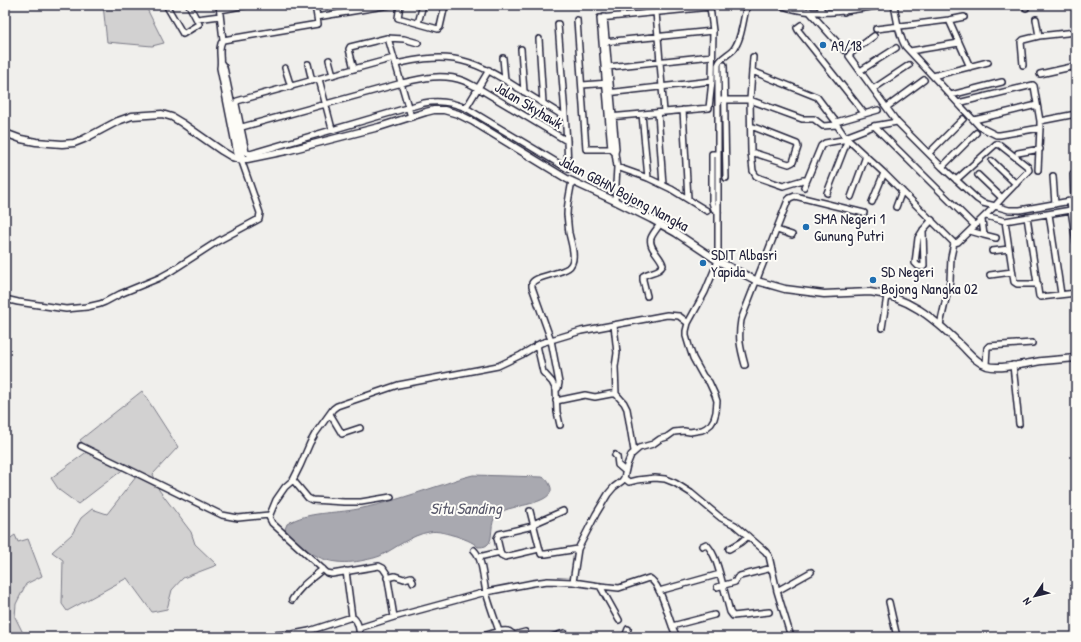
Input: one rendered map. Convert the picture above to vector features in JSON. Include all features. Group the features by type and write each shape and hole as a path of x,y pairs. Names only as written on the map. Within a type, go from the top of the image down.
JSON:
{"street":[{"path":"166,5 183,34 199,24 189,5"},
{"path":"197,19 220,10 247,5"},
{"path":"223,40 318,24 315,5"},
{"path":"317,17 390,5"},
{"path":"400,5 398,17 439,28 445,5"},
{"path":"418,23 422,5"},
{"path":"780,5 796,7 809,12 822,13 844,12 864,7 884,5"},
{"path":"820,5 822,13"},
{"path":"843,5 844,12"},
{"path":"894,5 902,40 910,51 980,127 1000,135 1040,128"},
{"path":"611,117 710,108 713,31 709,6 604,18 604,42 614,150 617,167 615,201"},
{"path":"717,174 726,176 722,100 718,66 719,62 733,50 737,44 747,6"},
{"path":"5,299 66,309 87,307 105,302 115,296 170,272 218,241 261,216 240,159 220,68 220,45 223,40 220,10"},
{"path":"656,12 664,112"},
{"path":"809,12 844,50"},
{"path":"876,29 964,17"},
{"path":"1036,19 1039,36"},
{"path":"577,20 586,149 614,150"},
{"path":"949,20 970,67"},
{"path":"556,390 559,383 551,340 532,283 536,279 568,268 572,262 573,252 567,213 569,180 567,141 558,24"},
{"path":"801,25 798,30 864,113"},
{"path":"604,42 713,31"},
{"path":"1023,65 1022,41 1039,36 1076,32"},
{"path":"874,36 849,56 887,107 893,122 929,153 942,167 991,211 1005,220 1049,214 1072,203"},
{"path":"354,70 349,49 350,47 388,38 404,39 418,43"},
{"path":"388,38 411,117"},
{"path":"539,39 543,103"},
{"path":"604,42 608,67 608,83"},
{"path":"910,51 959,43"},
{"path":"860,71 896,48"},
{"path":"521,49 524,92"},
{"path":"608,67 712,56"},
{"path":"752,57 750,100 753,171 756,176 783,186 807,180"},
{"path":"394,58 237,102 236,104 246,152 250,154 424,102 442,101 466,108 568,169"},
{"path":"503,58 505,80"},
{"path":"396,64 426,59 452,59 469,62 489,70 565,117"},
{"path":"329,60 333,75"},
{"path":"933,76 988,62"},
{"path":"308,64 312,81"},
{"path":"573,582 578,549 608,494 624,478 625,471 634,451 653,444 674,432 684,430 690,432 702,430 711,424 714,419 717,401 709,382 703,376 689,346 686,331 688,323 705,292 718,261 717,154 724,65"},
{"path":"873,88 909,65"},
{"path":"1040,74 1076,66"},
{"path":"286,68 291,87"},
{"path":"466,108 489,70"},
{"path":"752,71 817,97 837,123 846,138 884,173 954,243"},
{"name":"Jalan Skyhawk","path":"242,127 402,83 426,78 441,77 464,81 478,88 567,141"},
{"path":"319,79 332,129"},
{"path":"887,107 924,80"},
{"path":"609,93 712,81"},
{"path":"950,95 1002,82"},
{"path":"582,85 608,83"},
{"path":"958,103 1033,85 1040,121 1038,170"},
{"path":"722,100 750,100 791,115 814,119 823,126 878,110"},
{"path":"974,120 1037,105"},
{"name":"Jalan GBHN Bojong Nangka","path":"240,159 255,158 286,151 379,127 434,110 444,110 458,114 472,121 569,180 660,224 718,261 757,281 785,289 824,294 863,292 878,293 913,305 940,325 975,359 986,365"},
{"path":"683,110 688,199"},
{"path":"658,113 663,185"},
{"path":"5,133 21,139 36,142 62,144 74,143 118,121 132,116 162,114 172,117 222,151 232,157 240,159"},
{"path":"642,114 648,178"},
{"path":"1040,121 1076,114"},
{"path":"929,153 963,119"},
{"path":"804,187 821,146 825,143 846,138 874,126 893,122"},
{"path":"751,126 786,139 797,144 798,147 793,162 789,164 751,152"},
{"path":"874,126 975,226"},
{"path":"942,167 976,134"},
{"path":"827,193 846,138"},
{"path":"954,243 958,242 982,220 1028,172 1029,169 997,144 994,145 956,180"},
{"path":"1018,153 1040,149"},
{"path":"717,154 712,154 712,202 714,208 718,212"},
{"path":"851,197 866,156"},
{"path":"992,161 1016,184"},
{"path":"617,167 663,185 707,211"},
{"path":"872,202 884,173"},
{"path":"1073,174 1072,203 1076,242"},
{"path":"978,175 1002,198"},
{"path":"1053,176 1056,204"},
{"path":"896,207 902,191"},
{"path":"745,365 740,344 739,332 741,320 788,200 796,196 864,212"},
{"path":"991,211 1020,210 1072,203"},
{"path":"1049,214 1061,294"},
{"path":"1027,217 1040,297 1076,293"},
{"path":"923,230 923,267 918,266 915,263 918,238 923,230 932,220"},
{"path":"982,220 984,235"},
{"path":"1005,220 1013,281 1015,283 1038,284"},
{"path":"646,296 643,280 644,276 650,272 658,271 663,265 650,241 660,224"},
{"path":"777,230 792,235"},
{"path":"970,231 996,238"},
{"path":"940,325 950,281 951,257 954,243"},
{"path":"992,251 1009,249"},
{"path":"990,275 1012,272"},
{"path":"882,328 887,296"},
{"path":"394,617 385,570 380,566 332,574 327,573 272,523 270,519 270,515 276,500 285,487 293,480 315,434 337,406 398,386 498,366 521,355 537,344 581,331 667,315 679,316 688,323"},
{"path":"614,325 616,394 627,409 634,451"},
{"path":"1032,343 989,346 987,348 986,365 997,367 1076,358"},
{"path":"537,344 543,372 552,382 556,390 557,412 560,424"},
{"path":"1013,365 1019,424"},
{"path":"556,401 585,395 595,397 616,394"},
{"path":"330,414 342,434 360,428"},
{"path":"81,446 222,515 238,518 270,515"},
{"path":"615,454 618,457 618,465 625,471"},
{"path":"624,478 628,482 655,478 665,479 675,483 691,493 721,518 735,525 767,553 791,637"},
{"path":"293,480 308,498 312,500 361,502 391,497"},
{"path":"530,510 541,554 543,555 578,549"},
{"path":"539,549 505,556 501,555 497,538 499,534 533,525 563,511"},
{"path":"729,549 748,536"},
{"path":"702,546 706,544 713,554 724,585 730,612 733,616 770,612"},
{"path":"474,550 479,556 486,592 501,634"},
{"path":"479,556 500,552"},
{"path":"717,587 735,582 740,576 772,568"},
{"path":"292,600 302,586 323,570"},
{"path":"346,571 352,617"},
{"path":"777,591 811,572"},
{"path":"659,591 720,574"},
{"path":"387,578 395,576 404,579 411,577 413,582"},
{"path":"359,628 486,592 533,583 548,581 573,582 618,588 649,578 659,591 677,637"},
{"path":"600,586 619,620"},
{"path":"889,602 897,637"},
{"path":"672,626 714,615"},
{"path":"272,635 293,634 309,631 352,617 357,620 360,637"},
{"path":"625,637 628,629"},
{"path":"480,637 501,634 508,631 514,635"},
{"path":"506,637 525,632"},
{"path":"552,637 564,633 566,634 565,637"}],"shaded area":[{"path":"103,5 145,5 164,43 152,46 107,42"},
{"path":"142,391 178,447 153,474 159,490 191,532 195,544 217,565 183,578 172,590 167,609 152,612 127,578 67,611 62,604 63,560 52,552 72,534 81,518 92,509 107,514 136,477 125,468 78,504 59,490 51,478 88,451 80,440"},
{"path":"15,535 18,542 28,539 42,576 26,584 16,604 15,617 25,637 5,637 5,542"}],"water":[{"name":"Situ Sanding","path":"473,475 542,477 548,481 551,490 549,495 544,499 531,504 508,509 498,514 493,521 491,539 486,546 482,547 478,547 471,542 443,532 432,532 416,536 378,557 357,562 333,562 318,557 312,553 294,539 285,529 287,524 304,517 349,511 377,505"}],"place":[{"name":"A9/18","path":"823,45"},
{"name":"SMA Negeri 1 Gunung Putri","path":"806,227"},
{"name":"SDIT Albasri Yapida","path":"703,263"},
{"name":"SD Negeri Bojong Nangka 02","path":"873,280"}]}
